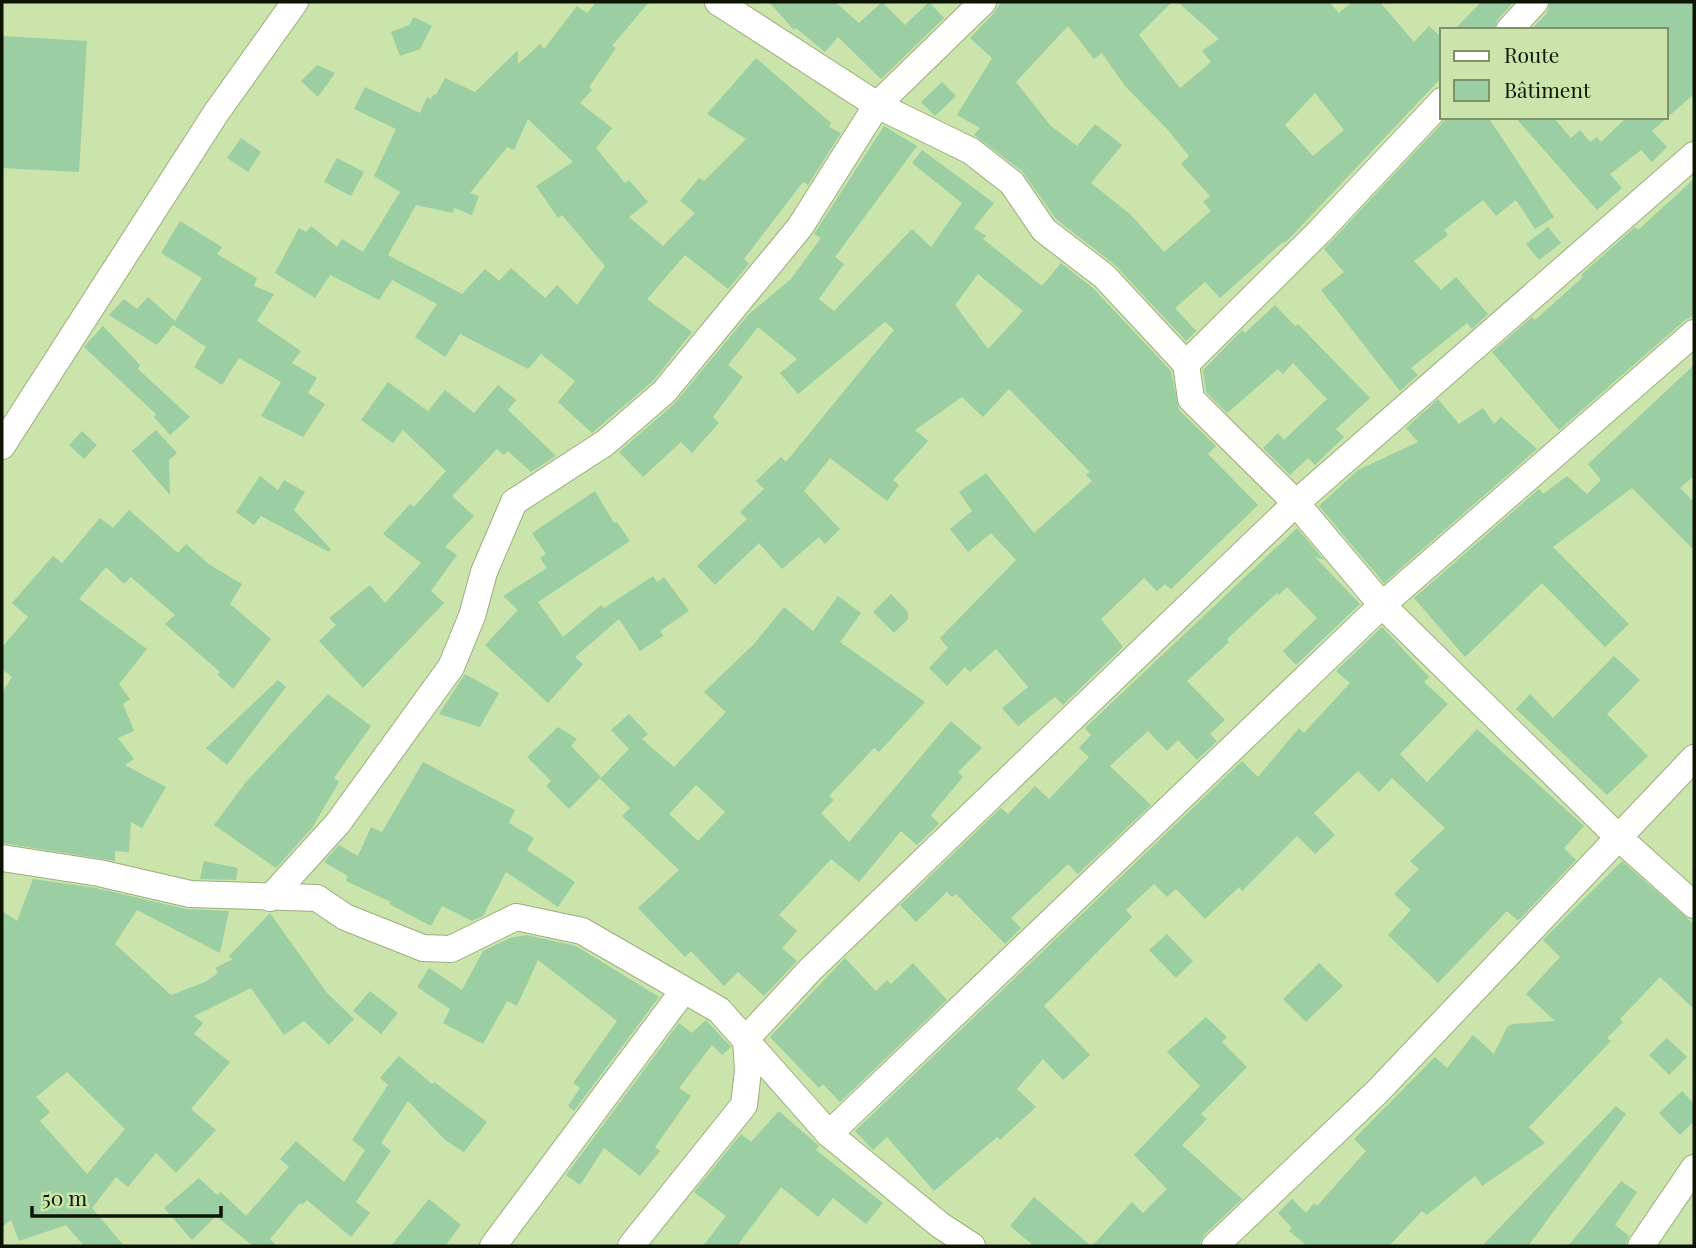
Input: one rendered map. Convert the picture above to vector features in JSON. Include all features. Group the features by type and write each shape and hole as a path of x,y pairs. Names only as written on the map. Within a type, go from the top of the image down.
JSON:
{"street":[{"path":"2,446 216,113 295,2"},
{"path":"718,2 877,105 971,151 1012,183 1044,230 1104,276 1186,363 1191,399 1296,503 1382,605 1618,837 1694,905"},
{"path":"270,898 338,823 451,667 472,616 484,572 514,502 605,443 664,391 800,227 877,105 983,2"},
{"path":"1511,28 1535,2"},
{"path":"1186,363 1318,232 1440,103"},
{"path":"631,1246 744,1105 748,1071 746,1040 810,970 1296,503 1694,155"},
{"path":"829,1134 1382,605 1694,333"},
{"path":"1214,1246 1378,1091 1694,758"},
{"path":"2,858 99,873 190,894 317,898 345,917 423,948 451,949 516,917 582,931 719,1010 829,1134 940,1225 972,1246"},
{"path":"493,1246 684,990"},
{"path":"1641,1246 1694,1168"}],"building":[{"path":"596,2 649,2 612,46 616,48 589,87 592,90 580,103 612,128 596,148 625,183 629,180 648,202 629,217 663,246 695,213 680,201 699,178 704,181 746,139 707,114 756,58 831,123 829,127 841,133 808,185 803,182 744,259 749,264 728,289 685,255 647,299 692,332 653,381 592,433 558,402 575,381 541,354 528,369 460,334 445,357 415,337 437,304 392,280 379,300 330,275 315,298 275,273 299,228 306,232 311,226 337,247 342,239 363,252 400,192 374,176 396,129 354,109 365,87 420,113 427,97 431,99 436,95 445,78 475,92 518,50 518,64 540,44 544,49 577,6 587,13","holes":["528,119 573,162 536,186 558,218 562,215 605,266 577,305 557,285 545,298 511,268 499,281 485,269 462,294 388,255 416,205 453,213 454,208 472,215 479,196 470,193 507,147 514,150"]},
{"path":"769,2 835,2 859,23 882,2 905,25 929,2 944,18 881,79 838,37 825,52 796,28 794,30"},
{"path":"1001,2 1172,2 1139,35 1180,88 1211,62 1202,51 1219,39 1178,2 1329,2 1339,13 1352,2 1380,2 1414,42 1429,26 1440,36 1440,79 1285,243 1220,298 1205,282 1175,308 1196,331 1186,341 1115,265 1056,219 1022,171 974,135 980,128 957,115 992,58 970,38","holes":["1068,26 1094,59 1102,53 1125,86 1167,129 1189,156 1181,164 1210,196 1203,202 1211,211 1164,252 1131,215 1091,183 1122,145 1095,124 1077,146 1050,125 1016,82","1315,93 1344,130 1313,156 1285,125"]},
{"path":"1481,2 1514,2 1497,20 1495,28 1456,28"},
{"path":"1550,2 1694,2 1694,94 1668,117 1668,28 1533,28 1547,13"},
{"path":"414,17 432,26 420,49 400,56 391,32 409,25"},
{"path":"2,36 87,41 79,172 2,168"},
{"path":"317,65 335,73 318,97 301,81"},
{"path":"942,82 956,96 935,116 921,102"},
{"path":"1446,119 1489,119 1554,217 1535,229 1516,200 1496,216 1483,200 1444,230 1448,235 1414,261 1441,290 1456,277 1488,314 1472,329 1467,323 1411,368 1418,375 1400,391 1321,290 1344,272 1324,249"},
{"path":"1517,119 1555,119 1571,138 1580,130 1590,142 1597,137 1601,142 1625,119 1666,119 1652,131 1667,147 1652,162 1641,150 1610,174 1622,188 1597,210"},
{"path":"884,126 917,146 835,257 844,264 819,299 834,311 912,229 931,247 962,203 912,163 922,150 994,203 974,228 986,236 983,239 1042,286 1061,263 1093,288 1171,371 1179,410 1216,446 1208,454 1258,505 1171,589 1165,584 1157,591 1144,578 1101,619 1123,647 1063,705 1055,697 1018,726 1002,708 1028,687 996,649 970,672 965,667 947,686 929,668 948,648 940,638 1016,560 991,533 968,552 950,529 972,511 959,492 986,473 1034,533 1092,481 1086,475 1090,472 1009,389 983,417 962,397 915,430 928,441 893,480 899,485 887,501 830,458 804,491 840,529 825,544 819,537 782,569 759,543 715,585 697,566 747,519 740,512 764,489 756,481 781,457 786,462 894,330 885,322 798,394 780,373 797,359 758,327 728,365 743,377 713,417 719,423 692,453 681,442 643,477 619,452 674,404 749,314 791,279 821,238 814,234","holes":["978,274 1023,311 988,349 955,305"]},
{"path":"241,138 261,152 248,172 227,158"},
{"path":"337,158 364,172 351,196 324,182"},
{"path":"1694,179 1694,315 1559,430 1492,352 1532,317 1535,320 1635,227 1638,230"},
{"path":"180,221 222,247 217,254 257,278 254,286 274,294 257,321 301,351 292,363 317,378 308,393 325,404 303,437 261,416 281,382 239,358 222,385 194,367 206,347 173,325 157,345 109,315 124,299 137,309 148,297 175,321 202,278 161,253"},
{"path":"1548,227 1561,243 1539,260 1526,244"},
{"path":"1275,305 1295,326 1298,324 1370,398 1336,429 1344,437 1315,465 1308,458 1290,475 1263,448 1278,433 1284,440 1327,399 1293,363 1283,374 1278,369 1227,413 1206,392 1203,370 1242,330 1245,333"},
{"path":"103,326 140,365 138,369 190,417 170,435 154,417 156,414 84,347"},
{"path":"1694,365 1694,476 1680,488 1694,502 1694,550 1632,488 1553,547 1629,624 1605,647 1542,583 1465,657 1414,598 1539,489 1543,494 1567,476 1587,494 1601,480 1588,464"},
{"path":"388,382 428,411 445,390 474,413 498,385 516,400 508,410 556,456 531,472 508,451 504,455 497,449 452,496 474,516 445,547 457,555 431,591 444,603 363,688 319,641 336,625 329,618 370,585 385,603 421,563 383,534 410,504 414,507 446,471 403,430 393,443 361,420"},
{"path":"1438,399 1459,424 1483,408 1494,424 1501,417 1537,449 1384,583 1319,506 1358,470 1418,442 1406,428"},
{"path":"156,430 177,453 169,460 170,495 132,451"},
{"path":"82,431 97,445 84,459 69,445"},
{"path":"260,476 278,490 284,480 305,492 294,510 331,549 329,552 261,516 254,525 236,512"},
{"path":"595,491 614,523 617,522 630,541 538,602 563,637 601,605 604,608 653,576 657,582 664,577 689,611 660,631 663,636 640,651 619,619 575,657 583,664 548,703 485,645 518,610 503,596 547,568 540,558 546,554 532,533"},
{"path":"129,510 178,553 186,544 210,565 242,584 230,604 271,639 233,689 217,674 220,672 165,624 175,615 131,577 124,584 106,567 79,599 147,649 119,684 130,699 123,704 134,731 118,738 134,759 125,765 166,787 142,828 131,822 129,852 115,851 115,861 2,843 2,692 12,677 2,669 2,647 28,617 12,603 53,556 62,563 100,518 113,528"},
{"path":"1297,528 1324,560 1315,557 1360,604 1296,665 1283,651 1317,618 1287,587 1227,639 1229,642 1187,681 1225,720 1210,734 1217,741 1197,760 1178,740 1167,751 1148,731 1110,766 1151,805 1078,874 1068,864 1011,918 1021,928 1005,944 956,894 952,897 947,892 916,922 900,905 1001,808 1008,814 1035,786 1049,799 1089,757 1079,748 1091,735 1085,728"},
{"path":"891,594 908,612 908,619 894,633 873,612"},
{"path":"838,596 861,613 840,642 925,702 879,752 874,748 829,796 834,800 821,813 849,842 951,721 982,748 958,772 963,777 931,815 939,824 917,845 901,831 859,882 831,859 779,915 797,931 782,948 797,961 764,996 738,972 724,986 691,951 685,957 638,908 679,870 622,816 630,808 600,779 629,749 611,730 629,714 648,734 642,739 674,767 726,712 704,692 754,644 784,607 813,631","holes":["696,785 725,812 698,841 669,814"]},
{"path":"1382,627 1429,677 1424,682 1448,704 1400,754 1427,782 1477,729 1584,826 1564,848 1576,860 1520,919 1517,920 1507,911 1438,983 1388,935 1411,910 1394,894 1419,869 1410,861 1445,828 1392,778 1379,792 1358,771 1314,813 1335,835 1315,854 1297,836 1242,891 1239,887 1205,919 1176,889 1167,897 1154,884 1126,910 1132,917 1044,1006 1090,1055 1063,1080 1043,1059 1017,1089 1036,1107 1000,1140 997,1137 934,1191 887,1137 873,1150 855,1131 1242,761 1258,777 1299,728 1304,733 1350,683 1336,671"},
{"path":"1614,656 1640,680 1607,714 1648,756 1607,795 1516,709 1530,694 1553,718"},
{"path":"465,674 499,693 480,727 439,714"},
{"path":"278,680 286,687 227,765 206,748"},
{"path":"328,694 371,726 334,778 339,782 312,828 276,868 214,825 246,782"},
{"path":"558,727 577,739 571,746 601,777 569,809 546,786 551,781 527,757"},
{"path":"423,762 515,810 509,823 534,838 527,850 575,882 558,907 506,872 483,916 472,921 442,906 431,926 389,904 391,902 346,881 348,876 324,862 339,845 358,856 371,827 382,832"},
{"path":"204,861 238,868 236,880 200,879"},
{"path":"1622,861 1694,924 1694,1009 1660,977 1620,1019 1623,1022 1607,1038 1611,1041 1529,1127 1545,1143 1482,1186 1475,1176 1427,1215 1422,1211 1389,1246 1307,1246 1289,1231 1292,1228 1278,1213 1292,1199 1306,1213 1314,1203 1317,1206 1366,1151 1354,1139 1435,1057 1447,1068 1473,1035 1494,1054 1507,1027 1512,1024 1555,1021 1526,994 1560,957 1543,940"},
{"path":"33,879 96,888 186,909 229,911 220,953 137,910 115,944 171,995 205,982 218,973 215,968 233,959 228,957 270,913 327,993 354,1019 329,1045 304,1021 284,1035 251,988 194,1016 203,1023 194,1034 230,1062 191,1109 216,1130 176,1173 156,1153 128,1187 116,1177 92,1208 124,1246 84,1246 66,1225 19,1241 11,1220 2,1227 2,911 17,921","holes":["67,1072 125,1129 87,1174 40,1121 50,1112 36,1097"]},
{"path":"1167,934 1193,961 1176,978 1149,950"},
{"path":"526,935 576,946 659,997 574,1111 568,1106 580,1088 573,1083 617,1021 538,960 517,1006 507,1001 483,1044 443,1023 450,1009 417,987 429,968 462,990 483,951 510,938"},
{"path":"845,958 876,991 887,980 891,984 913,963 947,1000 840,1102 823,1084 819,1088 770,1037"},
{"path":"1319,963 1343,986 1306,1022 1283,999"},
{"path":"370,991 398,1013 381,1034 353,1011"},
{"path":"1206,1017 1227,1037 1222,1042 1247,1067 1201,1114 1207,1119 1182,1145 1242,1199 1204,1235 1199,1246 1092,1246 1132,1202 1143,1213 1167,1189 1134,1155 1200,1086 1167,1052"},
{"path":"706,1020 731,1047 722,1055 712,1045 679,1088 691,1096 655,1147 660,1151 640,1176 604,1148 580,1185 566,1175 679,1023 692,1033"},
{"path":"1667,1038 1687,1057 1669,1075 1649,1055"},
{"path":"399,1056 432,1084 434,1082 487,1122 464,1152 445,1140 408,1101 381,1143 391,1151 356,1202 370,1213 351,1237 307,1200 302,1205 300,1203 270,1239 277,1246 253,1246 216,1216 192,1240 164,1208 199,1178 217,1195 221,1192 246,1216 289,1167 280,1159 296,1141 344,1182 365,1150 352,1140 388,1085 380,1078"},
{"path":"1682,1091 1694,1104 1694,1121 1680,1135 1659,1113"},
{"path":"1616,1106 1626,1114 1528,1246 1482,1246"},
{"path":"779,1111 819,1146 816,1150 883,1203 866,1224 833,1198 818,1217 781,1187 737,1246 703,1246 726,1216 694,1192 741,1134 751,1142"},
{"path":"1621,1181 1637,1192 1615,1225 1629,1236 1625,1246 1568,1246"},
{"path":"1034,1197 1091,1246 1034,1246 1010,1226"},
{"path":"429,1199 461,1225 445,1246 391,1246"}]}
